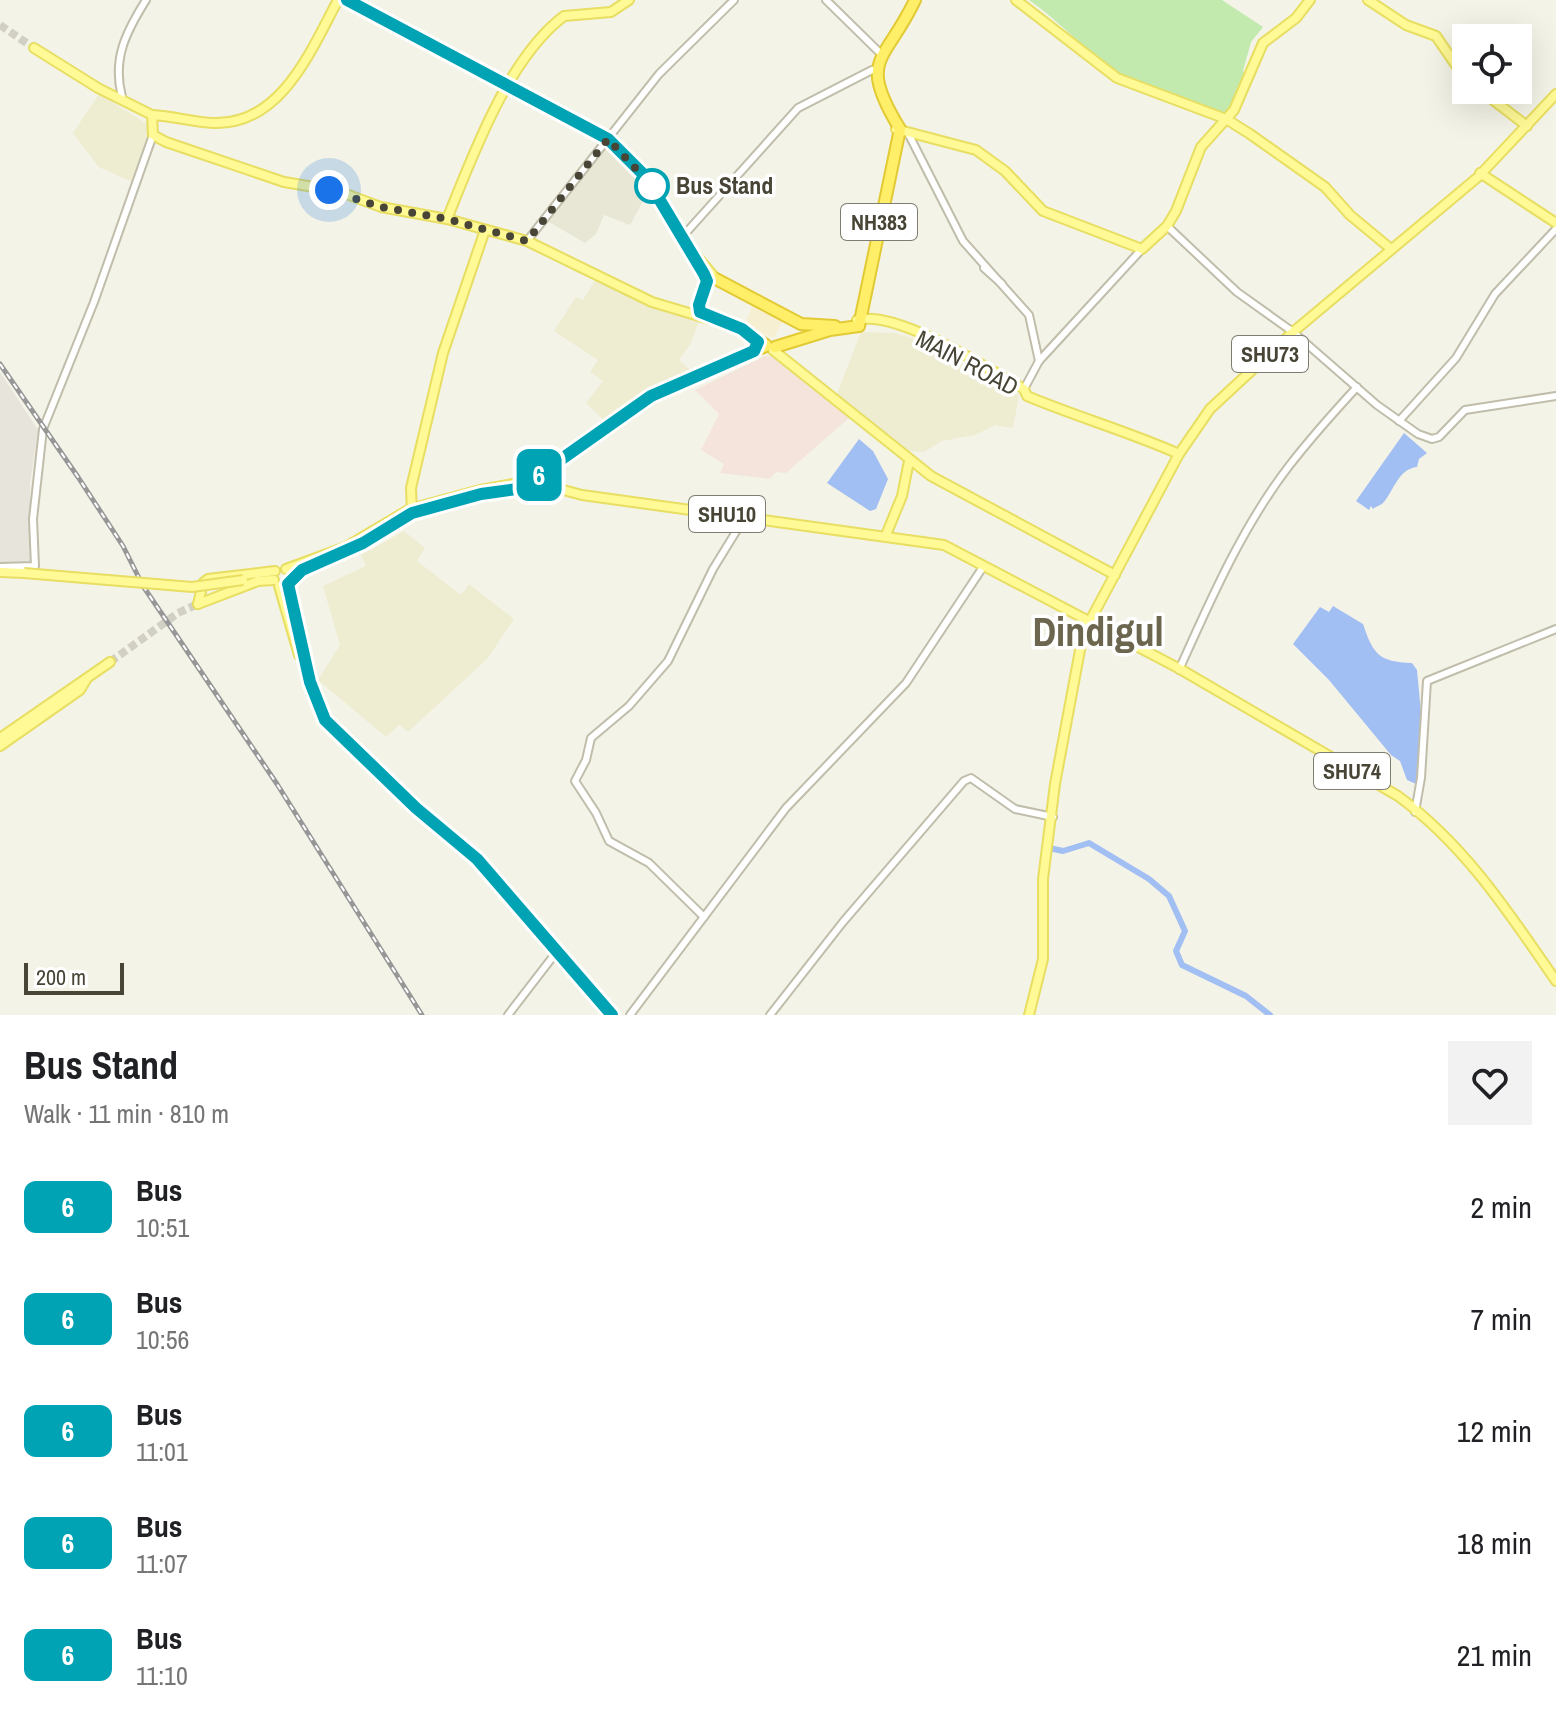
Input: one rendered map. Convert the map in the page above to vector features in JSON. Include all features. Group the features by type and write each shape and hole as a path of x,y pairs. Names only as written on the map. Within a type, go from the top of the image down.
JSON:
{"highway":[{"path":"901,132 877,96 872,70 879,52 913,0"},
{"path":"901,132 881,94 876,72 878,61 913,0"},
{"name":"NH383","path":"860,318 901,132"},
{"path":"768,346 700,312 700,301 712,280 801,324 849,326 860,318"},
{"path":"535,483 641,401 754,351 758,346 793,341 860,318"},
{"path":"793,341 802,332 801,324"},
{"path":"535,483 643,404 768,346"}],"main road":[{"path":"34,48 98,88 122,97 152,115 213,123 239,121 258,113 281,94 301,66 338,0"},
{"path":"347,0 605,140 635,164 712,280"},
{"path":"365,9 373,0"},
{"path":"447,219 472,158 533,48 562,17 611,12 629,0"},
{"path":"1016,0 1117,78 1226,119 1325,187 1350,215 1391,249"},
{"path":"901,132 976,150 1005,171 1043,211 1142,249 1167,226 1184,196 1205,140 1226,119 1246,88 1263,43 1296,18 1310,0"},
{"path":"1368,0 1406,25 1436,36 1452,59"},
{"path":"1556,96 1484,175 1510,199 1556,226"},
{"name":"SHU73","path":"1031,1015 1043,965 1043,879 1089,622 1179,454 1210,409 1293,332 1484,175 1556,96"},
{"path":"1498,104 1527,126"},
{"path":"152,115 153,135 284,182 338,191 400,212 447,219 527,241 613,285 681,312 718,320"},
{"path":"658,198 712,280"},
{"path":"411,511 411,488 443,353 485,230"},
{"path":"681,312 692,312 700,301"},
{"name":"MAIN ROAD","path":"860,318 924,334 1025,392 1093,424 1123,431 1179,454"},
{"path":"768,346 909,461 963,496 1115,575"},
{"path":"886,535 902,496 909,461"},
{"name":"SHU10","path":"279,579 286,569 346,547 411,511 535,483 568,492 944,545 1089,622"},
{"name":"SHU10","path":"279,579 363,543 411,511"},
{"path":"0,570 192,587 259,576 279,579"},
{"path":"208,579 279,579 258,581 198,604 203,583 208,579"},
{"path":"279,579 310,682 325,720 416,808 477,859 609,1015"},
{"name":"SHU74","path":"1089,622 1345,763 1416,811 1488,882 1556,981"},
{"path":"0,738 110,662"},
{"path":"0,746 80,690 86,679"},
{"name":"SHU74","path":"1416,811 1486,884 1556,988"}],"street":[{"path":"122,97 116,69 119,56 131,23 146,0"},
{"path":"527,241 659,74 734,0"},
{"path":"826,0 879,52"},
{"path":"684,235 798,108 872,70"},
{"path":"901,132 963,241 1029,315 1039,361"},
{"path":"0,570 35,566 34,499 43,429 94,302 153,135"},
{"path":"1167,226 1237,292 1293,332 1399,421 1432,439 1467,409 1556,396"},
{"path":"1399,421 1456,358 1495,294 1556,226"},
{"path":"1025,392 1039,361 1142,249"},
{"path":"1180,670 1223,574 1269,496 1289,466 1357,387"},
{"path":"704,917 657,870 609,841 596,813 575,781 586,760 591,738 629,706 668,661 713,569 745,517"},
{"path":"630,1015 807,784 906,683 983,567"},
{"path":"1416,811 1427,681 1556,629"},
{"path":"770,1015 843,922 964,781 971,778 1015,809 1053,818"},
{"path":"508,1015 556,952"}],"shaded area":[{"path":"99,94 152,127 132,182 99,167 73,133"},
{"path":"606,147 648,192 630,225 604,215 596,234 585,243 549,222"},
{"path":"595,280 629,297 699,321 691,343 679,360 692,372 654,389 605,421 586,403 603,381 590,372 598,360 554,331 576,297 583,300"},
{"path":"753,303 783,320 774,338 745,326"},
{"path":"861,332 895,333 921,341 1019,395 1013,428 995,425 975,435 942,441 924,452 908,451 898,445 836,396"},
{"path":"776,355 849,418 786,473 776,472 770,479 720,473 724,464 701,450 719,414 695,390 765,356"},
{"path":"0,372 38,430 30,484 31,565 0,565"},
{"path":"404,531 425,548 417,561 461,595 469,584 514,619 487,659 408,732 399,725 386,737 318,680 340,645 323,586 366,566 361,555"}],"green space":[{"path":"1029,0 1222,0 1263,27 1251,42 1243,71 1249,77 1226,115 1151,90 1123,76"}],"water":[{"path":"1404,433 1427,453 1419,459 1417,467 1401,476 1383,503 1373,509 1371,506 1369,510 1356,501"},
{"path":"859,439 873,451 888,479 876,509 870,511 827,483"},
{"path":"1333,606 1363,624 1370,643 1379,654 1392,661 1412,663 1417,670 1422,723 1416,784 1407,780 1400,761 1391,755 1329,680 1293,644 1320,607 1329,612"}],"waterway":[{"path":"1044,847 1063,851 1089,843 1149,879 1169,896 1185,931 1176,951 1182,965 1246,996 1270,1015"}],"tunnel":[{"path":"0,25 34,48"},
{"path":"110,662 178,613 198,604"}],"railway":[{"path":"0,364 123,546 143,586 277,784 422,1015"}],"bus line":[{"name":"6","path":"347,0 608,139 646,177 704,274 707,281 699,305 700,312 742,329 758,342 754,351 663,390 632,407 539,475 531,487 520,486 481,494 412,513 363,543 302,570 288,584 310,682 325,720 416,808 477,859 612,1015"}],"place":[{"name":"Bus Stand","path":"652,186"}],"district":[{"name":"Dindigul","path":"1098,632"}],"route":[{"path":"329,190 400,212 447,219 527,241 608,139 635,164 654,188 652,186"}]}
